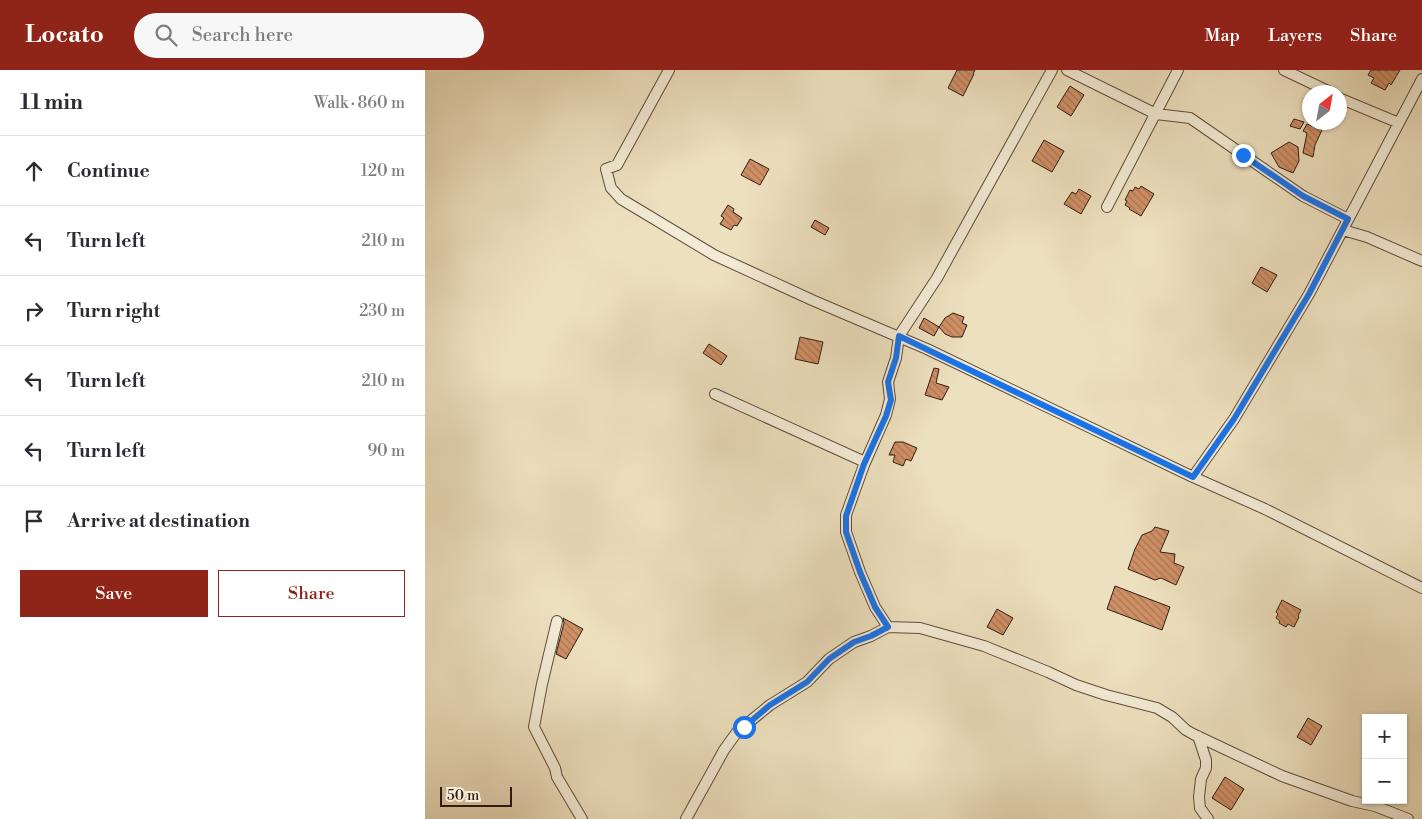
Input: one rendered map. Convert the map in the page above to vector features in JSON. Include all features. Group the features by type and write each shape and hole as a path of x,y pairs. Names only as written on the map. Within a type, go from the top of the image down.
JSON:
{"street":[{"path":"669,70 617,165 606,169 611,188 621,199 714,255 812,300 899,336 1265,510 1422,588"},
{"path":"888,627 875,607 860,572 846,532 846,516 865,462 886,416 891,400 888,382 896,358 899,336 937,278 1052,70"},
{"path":"1067,70 1156,114 1190,118 1303,196 1348,219"},
{"path":"1107,207 1179,70"},
{"path":"1284,70 1315,85"},
{"path":"1193,477 1234,419 1309,294 1422,79"},
{"path":"1347,101 1399,123"},
{"path":"1343,230 1367,237 1422,261"},
{"path":"715,394 865,462"},
{"path":"557,622 542,684 535,727 555,768 557,777 582,819"},
{"path":"686,819 723,750 737,732 770,705 807,682 829,659 854,642 888,627 920,628 984,646 1076,685 1157,708 1172,717 1186,730 1282,776 1352,801 1375,806 1408,819"},
{"path":"1198,736 1206,760 1206,768 1201,779 1200,808 1208,819"}],"building":[{"path":"957,70 975,70 963,96 948,88"},
{"path":"1371,70 1400,70 1391,85 1389,83 1385,90 1371,83 1374,78 1368,75"},
{"path":"1070,86 1084,95 1071,116 1057,107"},
{"path":"1294,119 1302,121 1300,129 1290,126"},
{"path":"1322,130 1315,145 1313,157 1303,153 1307,133 1303,131"},
{"path":"1044,140 1064,151 1052,172 1032,161"},
{"path":"1289,142 1298,147 1299,161 1293,173 1279,167 1271,153"},
{"path":"750,159 769,169 760,185 741,175"},
{"path":"1141,186 1154,194 1141,216 1125,205 1127,201 1125,200 1130,190 1133,191 1135,187 1139,189"},
{"path":"1079,189 1091,196 1081,214 1064,204 1072,192 1076,194"},
{"path":"728,205 734,209 733,212 742,218 737,226 734,225 731,230 720,224 724,218 721,216"},
{"path":"815,220 829,228 825,235 811,227"},
{"path":"1261,267 1277,275 1267,292 1252,283"},
{"path":"953,313 964,317 962,323 967,325 962,337 952,337 945,334 939,327 945,318"},
{"path":"924,318 939,327 934,336 919,328"},
{"path":"800,337 823,342 818,364 795,359"},
{"path":"709,344 727,356 721,365 703,353"},
{"path":"934,368 939,369 936,383 949,387 942,400 925,395"},
{"path":"895,442 903,442 917,448 911,461 906,459 903,466 893,462 895,455 889,455"},
{"path":"1155,527 1169,531 1160,552 1175,554 1174,563 1184,567 1176,585 1161,578 1155,580 1128,569 1142,535 1152,531"},
{"path":"1115,586 1170,607 1162,630 1107,609"},
{"path":"1282,600 1301,610 1294,627 1288,624 1286,627 1279,623 1280,621 1276,618 1278,614 1276,612"},
{"path":"997,609 1013,618 1003,635 987,627"},
{"path":"563,618 583,629 566,659 556,654 564,623"},
{"path":"1308,718 1322,726 1311,745 1297,737"},
{"path":"1225,777 1244,789 1231,810 1212,798"}],"route":[{"path":"744,727 770,705 807,682 829,659 854,642 888,627 875,607 860,572 846,532 846,516 864,464 886,416 891,400 888,382 896,358 899,336 1193,477 1234,419 1309,294 1348,219 1303,196 1243,155"}]}
